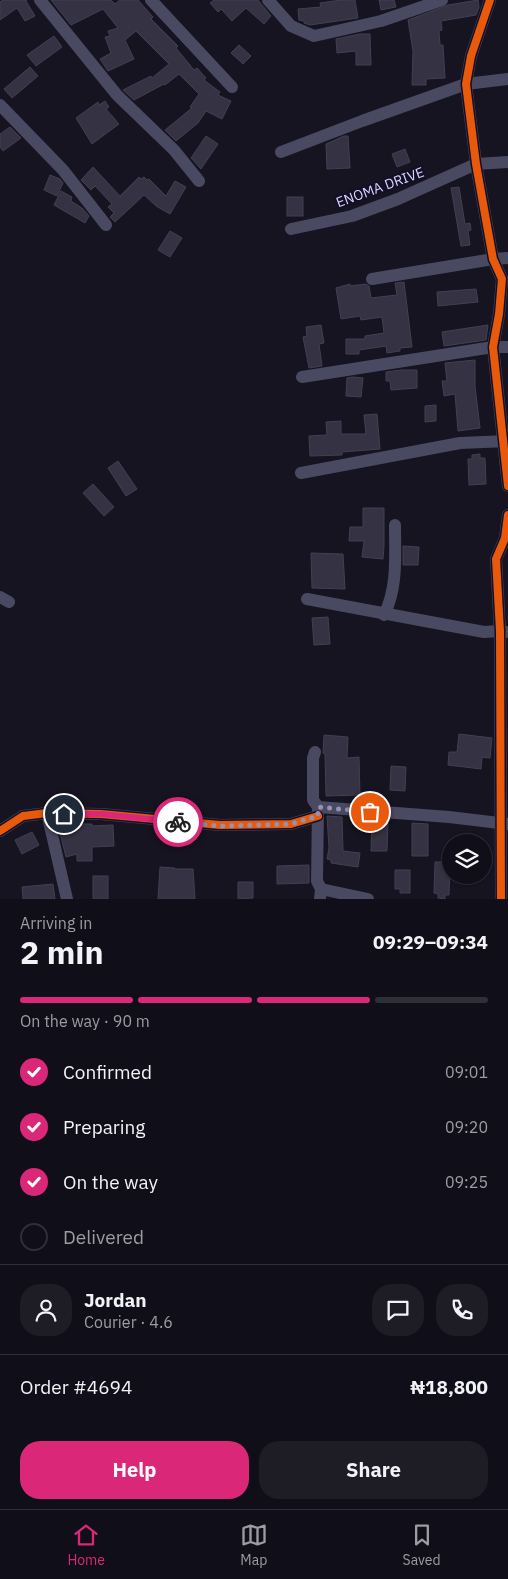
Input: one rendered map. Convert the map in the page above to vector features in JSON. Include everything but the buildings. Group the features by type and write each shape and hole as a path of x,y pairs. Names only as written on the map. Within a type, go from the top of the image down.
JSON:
{"street":[{"path":"40,0 117,95 174,150 199,181"},
{"path":"151,0 232,87"},
{"path":"268,0 292,26 314,36 381,21 407,6 442,0"},
{"path":"490,0 471,56 466,84 476,164 493,259 502,279 494,347 505,441 508,486"},
{"path":"281,152 466,84 508,79"},
{"path":"0,105 63,170 106,225"},
{"path":"476,164 508,162"},
{"name":"ENOMA DRIVE","path":"291,229 352,216 398,199 476,164"},
{"path":"372,279 508,258"},
{"path":"302,377 494,347 508,347"},
{"path":"301,473 460,443 505,441"},
{"path":"501,899 504,823 504,632 496,559 505,538 508,515"},
{"path":"384,615 390,603 394,569 395,525"},
{"path":"307,600 484,632 504,632"},
{"path":"315,752 313,758 313,800 318,812 317,881 320,894 368,899"},
{"path":"0,831 23,816 46,813 101,814 220,826 291,824 318,812 449,817 504,823"},
{"path":"46,813 67,899"}],"cycle path":[{"path":"490,0 471,56 466,84 476,164 493,259 502,279 499,314 493,347 508,486"},
{"path":"501,899 500,631 496,559 505,538 508,515"},
{"path":"0,831 23,816 47,813 101,814 220,825 291,824 318,816"}],"way so far":[{"path":"178,822 220,826 291,824 318,816 318,807 370,812"}],"route":[{"path":"64,814 101,814 178,822"}]}
